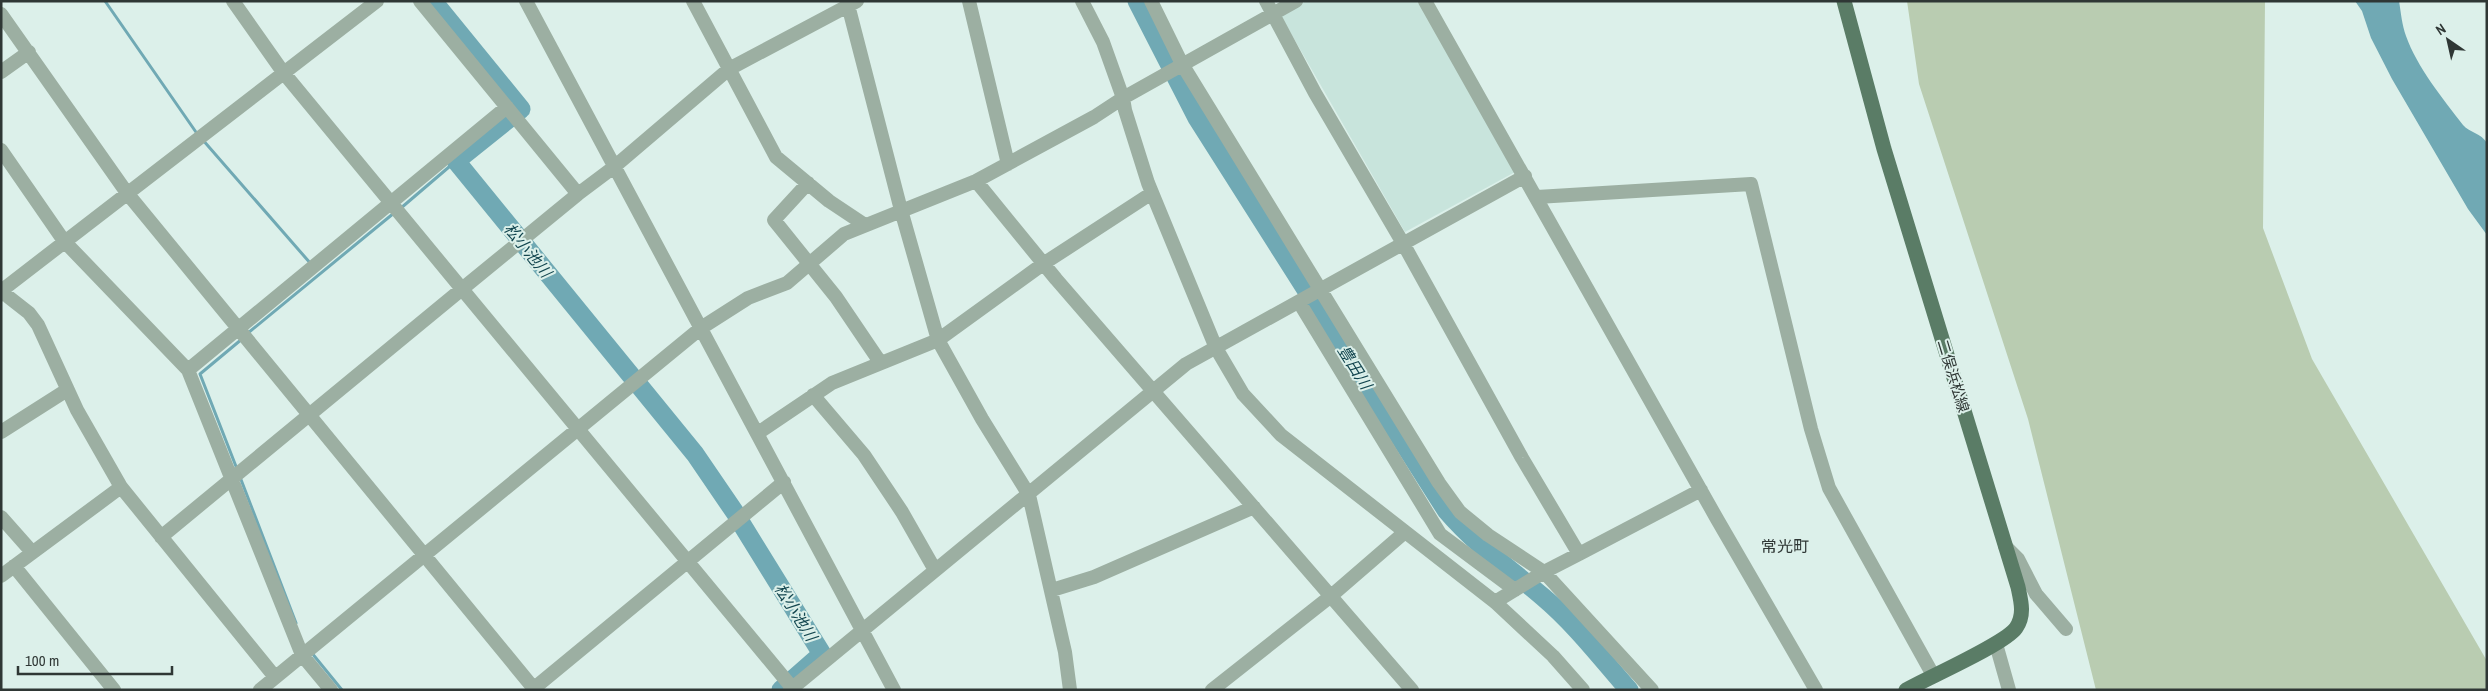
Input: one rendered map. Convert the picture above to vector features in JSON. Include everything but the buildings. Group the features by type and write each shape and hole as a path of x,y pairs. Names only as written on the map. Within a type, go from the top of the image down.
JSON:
{"main road":[{"name":"二俣浜松線","path":"1844,1 1884,149 2018,587 2023,609 2016,628 1996,644 1906,690"}],"street":[{"path":"233,1 283,72 689,561 792,689 1186,364 1302,302 1525,176"},
{"path":"275,677 121,487 67,390 34,319 1,292 64,240 377,1"},
{"path":"420,1 578,194"},
{"path":"526,1 894,690"},
{"path":"693,1 776,157 865,225"},
{"path":"969,1 1008,164"},
{"path":"1082,1 1103,42 1123,98 1124,110 1152,193 1216,348 1243,394 1275,429 1495,602 1553,656 1583,690"},
{"path":"1151,1 1182,64 1439,483 1460,512 1541,574 1652,690"},
{"path":"1266,1 1315,93 1404,245 1522,458 1579,554"},
{"path":"260,690 701,328 748,298 787,283 844,234 976,181 1094,117 1182,64 1296,1"},
{"path":"1425,1 1816,690"},
{"path":"161,537 614,166 729,69 851,3 901,210 938,340 982,419 1029,495 1052,590 1070,690"},
{"path":"1,14 127,192 533,689 784,482"},
{"path":"1,72 29,52"},
{"path":"188,370 243,334 314,267 507,108"},
{"path":"1,150 64,240 188,370 232,479 307,651 330,690"},
{"path":"976,181 1044,264 1412,690"},
{"path":"808,183 774,220 836,297 880,362"},
{"path":"1537,197 1751,184 1812,429 1829,488 1933,675"},
{"path":"758,434 832,383 938,340 1044,264 1152,193"},
{"path":"1302,302 1440,534 1517,589"},
{"path":"1,432 67,390"},
{"path":"813,396 864,455 902,512 935,570"},
{"path":"1,576 121,487"},
{"path":"1495,602 1541,574 1701,490"},
{"path":"1052,590 1094,577 1254,507"},
{"path":"1,517 32,552"},
{"path":"1212,690 1331,596 1405,532"},
{"path":"2005,546 2018,559 2036,594 2066,629"},
{"path":"14,566 114,690"},
{"path":"1996,644 2009,690"}],"shaded area":[{"path":"1306,1 1418,1 1515,172 1405,232 1281,16"},
{"path":"1907,1 2265,1 2263,228 2312,359 2487,661 2487,690 2096,690 2028,419 1919,84"}],"water":[{"path":"2355,1 2399,1 2406,36 2424,71 2463,125 2482,137 2487,143 2487,235 2468,209 2392,79 2371,38 2362,11"}],"waterway":[{"path":"105,1 198,135"},
{"name":"松小池川","path":"433,1 521,109 456,161 695,454 736,514"},
{"name":"豊田川","path":"1137,1 1197,118 1446,510 1480,545 1566,618 1629,690"},
{"path":"202,139 311,264"},
{"path":"401,208 456,161"},
{"path":"248,333 394,213"},
{"path":"237,469 200,374 242,339"},
{"path":"240,477 296,623"},
{"name":"松小池川","path":"741,523 822,654 781,690"},
{"path":"311,652 342,690"}],"district":[{"name":"常光町","path":"1785,546"}]}
